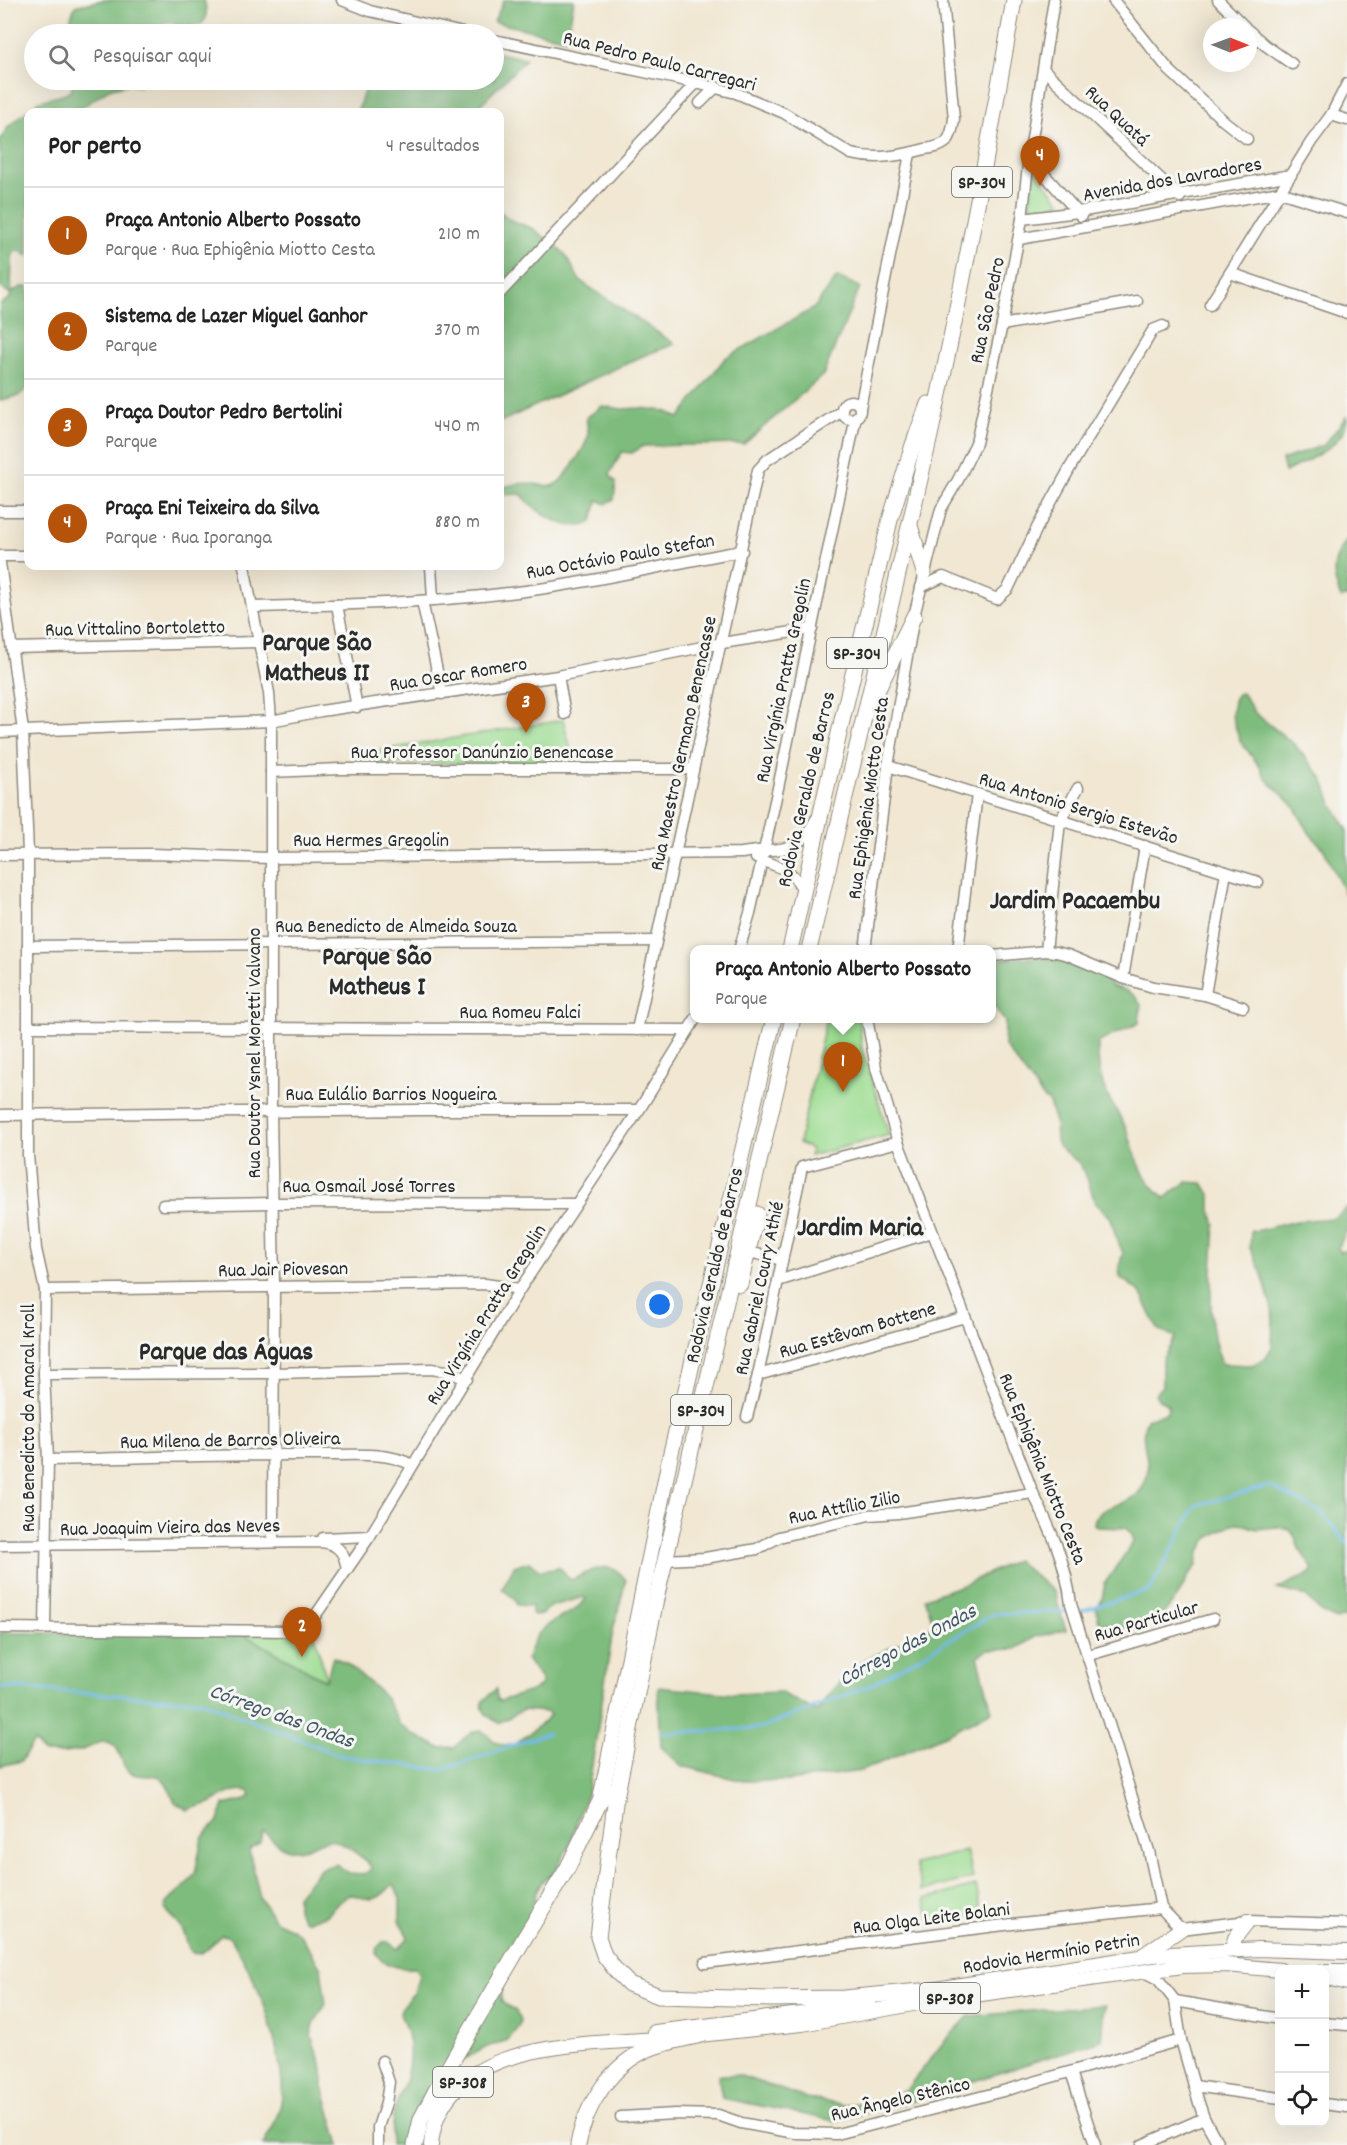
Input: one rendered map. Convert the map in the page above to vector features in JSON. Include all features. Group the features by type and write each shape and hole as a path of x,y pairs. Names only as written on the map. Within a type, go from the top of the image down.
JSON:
{"highway":[{"name":"Rodovia Geraldo de Barros","path":"810,945 946,363 967,261 1014,0"},
{"name":"Rodovia Geraldo de Barros","path":"791,945 890,520 913,445 946,363"},
{"path":"910,525 923,580"},
{"path":"863,717 914,616"},
{"name":"Rodovia Geraldo de Barros","path":"601,1797 670,1457 773,1023"},
{"name":"Rodovia Geraldo de Barros","path":"792,1023 665,1560 615,1803 598,1937 604,1955 616,1972 629,1984 659,1996 844,1998 921,1991"},
{"path":"706,1389 728,1334 749,1252 768,1164 768,1123"},
{"path":"415,2145 422,2119 444,2075 567,1869 601,1797 625,1758"},
{"path":"578,2145 580,2132 591,2104 600,2089 617,2071 649,2049 701,2035"}],"main road":[{"path":"1232,1950 1235,1938 1248,1921"},
{"path":"1137,1959 1181,1929"},
{"name":"Rodovia Hermínio Petrin","path":"431,2145 440,2114 461,2083 474,2072 502,2059 528,2053 621,2040 641,2034 801,2014 921,1991 1153,1955 1232,1950 1347,1953"},
{"name":"Rodovia Hermínio Petrin","path":"621,2040 641,2041 802,2024 1008,1989 1194,1965 1275,1970"},
{"path":"1329,1971 1347,1971"},
{"path":"1329,1978 1347,1983"}],"street":[{"path":"342,0 370,11 425,24"},
{"name":"Rua Pedro Paulo Carregari","path":"504,42 716,87 784,113 850,154 878,157 910,154 940,146 951,134 954,119 943,0"},
{"name":"Rua São Pedro","path":"914,616 941,509 958,480 975,443 1002,325 1019,239 1029,157 1054,0"},
{"path":"1113,0 1169,70 1247,139"},
{"path":"1218,0 1236,18"},
{"path":"1257,38 1292,64"},
{"name":"Rua Quatá","path":"1044,70 1175,194 1197,207"},
{"path":"504,289 696,83"},
{"path":"1210,305 1311,142 1331,115 1347,84"},
{"path":"700,103 716,87"},
{"path":"1331,115 1347,120"},
{"name":"Rua Virgínia Pratta Gregolin","path":"740,945 750,913 812,629 910,154"},
{"path":"1029,157 1089,226"},
{"name":"Avenida dos Lavradores","path":"1022,219 1078,212 1291,175"},
{"path":"1280,192 1347,213"},
{"name":"Avenida dos Lavradores","path":"1019,239 1280,192"},
{"path":"1230,273 1347,313"},
{"path":"1002,325 1137,301"},
{"path":"923,580 943,577 996,599 1007,590 1037,528 1104,409 1153,330 1163,326"},
{"name":"Rua Maestro Germano Benencasse","path":"637,1030 758,470 762,464 842,411 849,401 857,403 858,412"},
{"path":"0,511 24,510"},
{"name":"Rua Octávio Paulo Stefan","path":"253,607 428,600 519,592 742,551"},
{"path":"0,556 24,556"},
{"name":"Rua Benedicto do Amaral Kroll","path":"0,563 23,731 28,853 28,1155 31,1210 45,1290 44,1374 48,1460 45,1628"},
{"name":"Rua Doutor Ysnel Moretti Valvano","path":"245,570 269,693 271,721 271,1112 275,1455 273,1542"},
{"path":"431,570 428,600 442,694"},
{"path":"337,605 357,707"},
{"name":"Rua Ephigênia Miotto Cesta","path":"866,945 888,766 914,616"},
{"name":"Rua Oscar Romero","path":"0,732 271,721 558,676 722,643 812,629"},
{"name":"Rua Vittalino Bortoletto","path":"12,648 258,642"},
{"path":"558,676 565,714"},
{"name":"Rua Antonio Sergio Estevão","path":"888,766 1258,882"},
{"name":"Rua Professor Danúnzio Benencase","path":"272,772 340,769 693,769"},
{"path":"1046,951 1060,821 1078,788"},
{"path":"959,945 976,794"},
{"path":"768,833 787,848 800,843 808,834 824,802"},
{"path":"1123,978 1145,846"},
{"name":"Rua Hermes Gregolin","path":"0,855 28,853 152,854 270,858 742,853 763,855 787,848"},
{"path":"763,855 793,874 803,891"},
{"path":"1204,995 1226,872"},
{"name":"Rua Benedicto de Almeida Souza","path":"28,946 656,941"},
{"path":"996,956 1046,951 1068,955 1123,978 1153,987 1204,995 1244,1007"},
{"name":"Rua Virgínia Pratta Gregolin","path":"45,1628 293,1631 305,1629 370,1536 520,1289 639,1110 693,1023"},
{"name":"Rua Ephigênia Miotto Cesta","path":"868,1023 876,1068 898,1142 1033,1493 1055,1538 1068,1579 1071,1604 1089,1655 1149,1851 1161,1908"},
{"name":"Rua Romeu Falci","path":"28,1027 688,1030"},
{"name":"Rua Eulálio Barrios Nogueira","path":"0,1115 639,1110"},
{"name":"Rua Gabriel Coury Athié","path":"747,1417 802,1167 898,1142"},
{"name":"Rua Osmail José Torres","path":"163,1205 575,1204"},
{"path":"778,1281 932,1232"},
{"path":"749,1252 782,1260"},
{"name":"Rua Jair Piovesan","path":"45,1290 485,1284 520,1289"},
{"name":"Rua Estêvam Bottene","path":"758,1375 965,1317"},
{"path":"44,1374 274,1373 431,1369 446,1371 467,1379"},
{"name":"Rua Milena de Barros Oliveira","path":"48,1460 275,1455 392,1457 412,1465"},
{"name":"Rua Attílio Zilio","path":"665,1560 705,1558 757,1549 779,1537 869,1515 898,1513 1033,1493"},
{"name":"Rua Joaquim Vieira das Neves","path":"304,1542 318,1538 370,1536"},
{"name":"Rua Joaquim Vieira das Neves","path":"0,1545 327,1543 339,1548 345,1559 347,1570"},
{"name":"Rua Particular","path":"1089,1655 1213,1619"},
{"path":"0,1628 45,1628"},
{"path":"1161,1908 1181,1929 1248,1921 1347,1924"},
{"name":"Rua Olga Leite Bolani","path":"705,1963 1161,1908"},
{"path":"1144,1972 1158,1979 1175,2001 1181,2040 1194,2086 1204,2118 1219,2145"},
{"path":"1175,2001 1275,2018"},
{"path":"1329,2023 1347,2025"},
{"name":"Rua Ângelo Stênico","path":"621,2117 675,2114 718,2115 741,2123 838,2140 1181,2040"},
{"path":"378,2145 378,2127 386,2103 389,2082 382,2061"},
{"path":"1071,2072 1095,2145"},
{"path":"1194,2086 1275,2097"},
{"path":"1329,2105 1347,2107"},
{"path":"1142,2145 1204,2118"}],"green space":[{"path":"103,0 204,0 206,11 205,19 200,24 164,22 163,24 72,24 71,17 75,6"},
{"path":"504,0 574,0 567,39 494,22"},
{"path":"504,54 526,59 504,81"},
{"path":"71,90 108,90 81,108 31,108 38,102"},
{"path":"365,90 495,90 477,108 358,108"},
{"path":"24,114 24,254 20,251 14,252 12,258 11,293 24,287 24,391 18,396 0,400 0,304 9,299 11,294 0,287 0,140 9,126"},
{"path":"1035,169 1061,203 1028,212"},
{"path":"504,215 510,220 534,229 565,254 580,281 675,344 645,355 504,420"},
{"path":"837,277 860,287 823,375 744,444 643,446 632,453 622,452 610,473 616,482 614,499 606,504 598,500 592,521 583,525 574,526 554,520 535,508 521,494 504,495 504,487 524,483 551,486 561,480 586,442 588,432 586,418 602,406 665,411 679,418 725,358 814,308"},
{"path":"1347,416 1345,427 1333,444 1285,472 1282,460 1324,445"},
{"path":"1347,540 1347,597 1341,598 1335,582 1334,568 1338,554"},
{"path":"1242,693 1255,713 1295,745 1323,779 1333,806 1347,829 1347,898 1323,848 1310,834 1293,805 1266,779 1260,767 1240,741 1232,716 1234,700 1238,694"},
{"path":"563,720 570,746 568,755 553,763 364,763 359,754"},
{"path":"1039,957 1068,961 1076,968 1086,965 1104,974 1112,986 1135,996 1141,1005 1139,1023 1098,1043 1100,1073 1107,1095 1125,1126 1139,1165 1156,1190 1165,1198 1186,1182 1203,1183 1211,1196 1211,1211 1215,1224 1211,1313 1216,1348 1222,1364 1252,1365 1265,1359 1272,1347 1273,1313 1262,1274 1250,1248 1251,1230 1256,1231 1296,1221 1334,1218 1347,1208 1347,1230 1338,1248 1340,1252 1347,1250 1347,1616 1336,1620 1320,1612 1306,1596 1277,1589 1309,1574 1313,1569 1299,1549 1290,1530 1277,1527 1257,1529 1239,1523 1232,1524 1207,1539 1199,1553 1197,1565 1178,1596 1164,1613 1137,1625 1115,1631 1111,1631 1107,1624 1099,1621 1096,1609 1102,1599 1105,1583 1134,1541 1131,1533 1125,1528 1098,1527 1094,1524 1100,1513 1135,1496 1145,1481 1147,1463 1144,1428 1147,1419 1164,1414 1169,1409 1168,1405 1158,1399 1155,1394 1162,1386 1162,1360 1175,1337 1158,1329 1140,1292 1120,1277 1119,1266 1123,1253 1111,1218 1095,1202 1079,1163 1058,1146 1055,1122 1048,1100 1045,1100 1004,1045 1005,1022 996,1009 996,960"},
{"path":"825,1023 859,1023 862,1049 889,1135 810,1156 811,1149 799,1143"},
{"path":"1016,1560 1054,1592 1066,1630 1035,1637 1016,1649 988,1650 978,1656 992,1711 949,1733 861,1771 788,1781 743,1781 682,1766 661,1747 658,1687 734,1694 780,1692 817,1712 833,1689 864,1661 934,1626 925,1598 966,1584"},
{"path":"529,1562 540,1571 554,1569 558,1566 571,1580 593,1570 607,1568 620,1573 626,1580 613,1630 588,1791 568,1848 554,1873 543,1880 536,1892 533,1906 537,1918 505,1970 501,2000 516,2011 520,2020 519,2026 508,2040 487,2047 444,2070 413,2145 391,2145 394,2113 405,2082 409,2061 408,2038 400,2014 402,2006 414,1993 419,1975 415,1968 393,1966 384,1962 376,1954 377,1948 383,1942 388,1942 398,1949 408,1938 400,1920 400,1898 395,1886 392,1885 381,1896 372,1899 348,1894 325,1916 304,1921 297,1910 297,1896 320,1869 336,1864 348,1873 366,1874 371,1869 370,1866 356,1853 334,1841 327,1840 301,1850 291,1850 280,1846 264,1832 260,1842 249,1850 260,1898 275,1921 294,1930 302,1937 321,1968 326,2004 314,2023 311,2036 323,2069 323,2087 340,2145 263,2145 278,2114 282,2085 274,2039 261,1996 232,1940 221,1935 204,1951 195,1953 188,1946 179,1925 165,1909 168,1901 195,1874 202,1838 218,1821 224,1805 246,1800 251,1795 249,1791 234,1791 188,1810 176,1803 162,1779 135,1775 127,1770 117,1749 111,1743 106,1742 70,1752 44,1753 34,1742 21,1761 0,1766 0,1633 241,1633 326,1681 333,1657 345,1662 386,1699 400,1725 440,1748 452,1747 453,1749 466,1737 481,1731 495,1742 502,1745 513,1745 550,1715 547,1712 523,1710 499,1723 489,1717 482,1702 496,1689 497,1699 500,1701 541,1686 542,1681 527,1659 532,1645 545,1627 569,1613 586,1599 584,1597 552,1606 541,1614 534,1615 532,1606 517,1605 514,1598 502,1589 514,1566"},
{"path":"241,1633 314,1633 327,1681"},
{"path":"966,1851 973,1878 922,1891 915,1864"},
{"path":"976,1886 982,1913 931,1926 925,1899"},
{"path":"1105,2005 1102,2040 905,2103 835,2121 722,2098 718,2075 738,2075 806,2098 842,2105 885,2100 906,2090 943,2043 969,2016"}],"waterway":[{"name":"Córrego das Ondas","path":"662,1733 760,1728 869,1686 994,1614 1080,1611 1150,1590 1196,1505 1269,1486 1322,1513 1347,1543"},
{"name":"Córrego das Ondas","path":"0,1687 202,1701 342,1756 442,1770 548,1733"}],"place":[{"name":"Praça Eni Teixeira da Silva","path":"1040,186"},
{"name":"Praça Doutor Pedro Bertolini","path":"526,733"},
{"name":"Praça Antonio Alberto Possato","path":"843,1092"},
{"name":"Sistema de Lazer Miguel Ganhor","path":"302,1657"}],"district":[{"name":"Parque São Matheus II","path":"317,656"},
{"name":"Jardim Pacaembu","path":"1075,899"},
{"name":"Parque São Matheus I","path":"377,970"},
{"name":"Jardim Maria","path":"860,1226"},
{"name":"Parque das Águas","path":"226,1350"}]}
